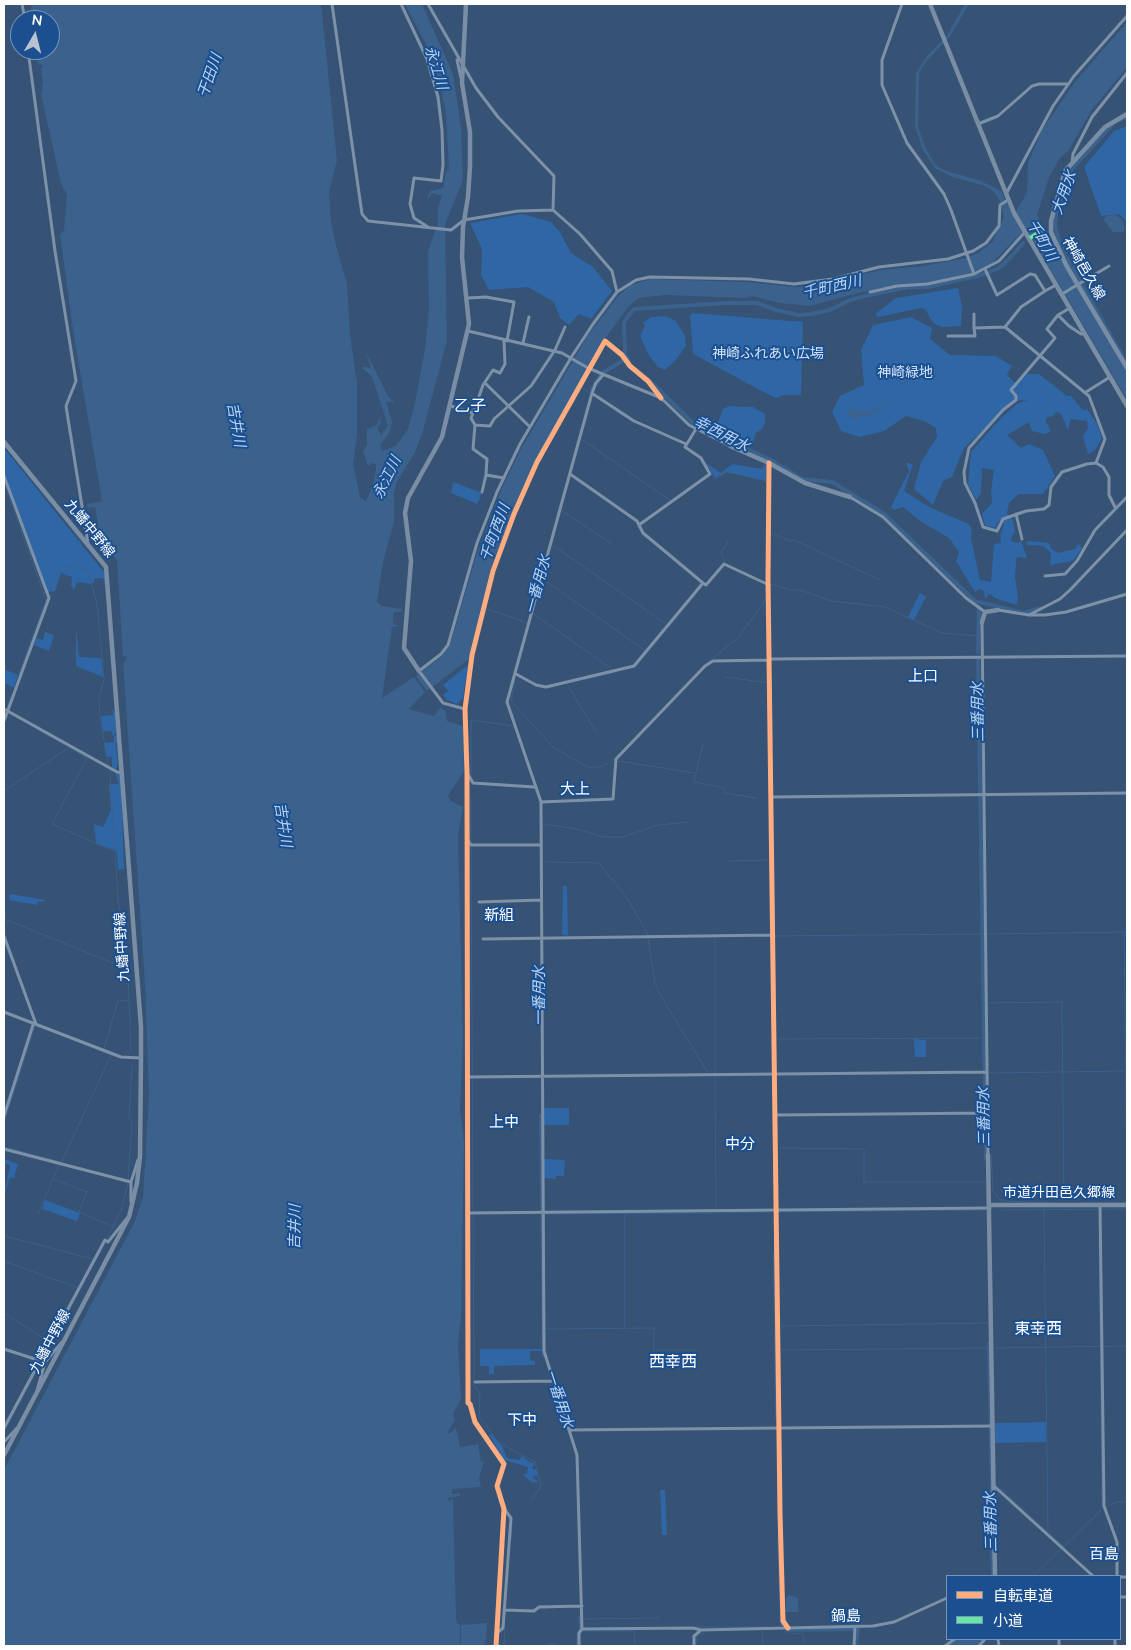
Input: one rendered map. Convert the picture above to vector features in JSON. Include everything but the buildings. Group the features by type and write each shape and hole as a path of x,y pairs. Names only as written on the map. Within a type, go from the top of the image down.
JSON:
{"street":[{"path":"332,4 362,214 368,220 451,230 464,220 518,211 553,210 580,234 612,271 618,292"},
{"path":"400,4 427,59 438,97 442,130 443,165 441,181 414,178 410,204 414,218 428,228"},
{"path":"428,4 464,68 498,117 554,176 553,210"},
{"path":"462,84 466,4"},
{"path":"902,4 882,60 882,85 907,143 944,194 952,210 974,273"},
{"path":"930,4 1007,199 1127,406"},
{"path":"419,671 441,654 448,645 476,543 504,478 530,427 593,324 618,292 636,280 650,277 749,279 794,284 813,283 879,266 923,264 966,254 980,248 995,233 1000,220 1001,204 1007,199 1042,125 1068,84 1127,16"},
{"path":"456,55 470,132 470,166 462,257 468,298 468,331 442,437 408,498 405,513 411,561 404,648 443,703 465,709"},
{"path":"29,60 55,251 76,381 66,406 88,544"},
{"path":"1072,165 1073,154 1087,126 1127,73"},
{"path":"978,124 998,116 1032,86 1039,84 1068,84"},
{"name":"神崎邑久線","path":"1127,114 1105,127 1065,171 1051,221 1051,232 1066,265 1079,284 1127,368"},
{"path":"870,292 897,286 927,284 986,272 999,261 1024,231"},
{"path":"1062,293 1109,266"},
{"path":"986,272 997,295 1030,274 1035,276 1045,291"},
{"path":"1005,327 1021,306 1056,285"},
{"path":"468,298 486,297 514,302 505,341 505,364 500,373 493,370 486,383 482,385 471,418 476,426 473,449 486,459 484,469 486,476 482,492"},
{"path":"1070,308 1058,315 1047,328 1055,338 1011,390 1016,396 1016,400 975,439 966,456 965,483 975,503 983,527 997,531 1003,519 1026,511 1044,510 1049,506 1051,487 1062,472 1096,463 1103,467 1108,477 1109,495 1115,507"},
{"path":"948,336 975,336 974,314"},
{"path":"1058,315 1069,326 1081,334 1085,334"},
{"path":"523,343 529,317"},
{"path":"974,328 1005,327 1086,392 1105,439 1096,463"},
{"path":"476,426 490,426 494,419 531,386 555,350 564,328"},
{"path":"468,331 505,341 555,350 603,375 661,398"},
{"path":"496,1646 504,1509 497,1486 504,1464 475,1422 470,1404 468,1403 471,1077 465,709 472,655 500,547 537,462 588,368 605,342 622,355 630,366 648,381 661,398 696,429 769,463 805,483 850,497 883,517 966,598 985,612 998,610 1029,615 1066,612 1127,594"},
{"path":"579,1646 579,1633 582,1629 577,1456 544,1351 540,800 507,706 592,393 596,383 603,375"},
{"path":"1086,392 1110,376"},
{"path":"486,383 530,427"},
{"path":"592,393 634,421 686,445 701,458 710,474 638,525"},
{"path":"451,406 473,413"},
{"path":"686,445 696,429"},
{"name":"九蟠中野線","path":"4,442 104,562 107,570 141,1027 140,1157 129,1217 4,1455"},
{"path":"769,463 769,660 772,797 775,1210 782,1621 788,1628"},
{"path":"570,474 636,522 643,533 706,585 725,564 769,585"},
{"path":"4,476 49,598 6,710 4,721"},
{"path":"486,476 504,478"},
{"path":"1045,576 1065,574 1077,561 1095,530 1115,507 1127,497"},
{"path":"1016,514 1022,540"},
{"path":"1029,615 1060,599 1127,530"},
{"path":"515,676 546,687 634,666 651,648 703,583"},
{"path":"985,612 982,622 981,657 981,795 995,1575"},
{"path":"540,800 613,799 616,759 705,666 713,661 1127,656"},
{"path":"6,710 117,772 122,773"},
{"path":"467,773 473,782 534,787"},
{"path":"772,797 1127,793"},
{"path":"466,838 471,845 540,845"},
{"path":"480,902 541,900"},
{"path":"483,939 772,935"},
{"path":"4,936 35,1024 4,1116"},
{"path":"4,1012 121,1057 141,1058"},
{"path":"471,1077 985,1072"},
{"path":"775,1115 986,1113"},
{"path":"4,1149 131,1182"},
{"path":"132,1207 131,1182 140,1157"},
{"name":"市道升田邑久郷線","path":"989,1207 1100,1208 1127,1205"},
{"path":"471,1213 989,1207"},
{"path":"1100,1208 1104,1506 1117,1542 1118,1575"},
{"path":"4,1428 42,1361 105,1240 108,1242 129,1217"},
{"path":"36,1394 42,1361 66,1339"},
{"path":"4,1349 42,1361"},
{"path":"475,1382 552,1381"},
{"path":"570,1430 993,1426"},
{"path":"4,1442 19,1427"},
{"path":"994,1486 1092,1575"},
{"path":"496,1634 503,1628 511,1518 504,1509"},
{"path":"582,1629 855,1629 889,1624 946,1598"},
{"path":"505,1610 534,1611 539,1607 581,1606"},
{"path":"854,1646 855,1629"},
{"path":"694,1646 694,1636 701,1630"}],"green space":[{"path":"1127,126 1126,221 1119,214 1101,216 1084,167 1114,131"},
{"path":"522,214 551,222 560,232 571,253 593,267 612,291 591,319 579,314 569,325 560,318 554,302 528,287 489,290 481,275 482,249 470,223"},
{"path":"958,288 962,306 961,326 942,327 933,323 925,309 921,308 878,317 875,314 896,298"},
{"name":"神崎ふれあい広場","path":"693,313 803,322 801,395 785,395 775,398 693,354 690,316"},
{"path":"666,316 676,321 685,336 686,346 675,361 665,370 657,366 648,354 640,336 645,326 643,323 651,317"},
{"name":"神崎緑地","path":"911,317 932,328 930,339 950,355 996,356 1012,366 1007,375 1015,383 1028,374 1039,374 1067,396 1071,396 1083,410 1087,409 1097,424 1102,438 1095,450 1088,454 1083,436 1088,428 1087,421 1071,419 1068,430 1061,414 1056,412 1053,416 1046,418 1051,431 1045,434 1032,431 1029,422 1007,435 1021,448 1029,444 1043,450 1055,476 1043,494 1019,494 1009,503 1007,513 1013,520 1015,532 1012,535 1011,541 1018,543 1021,540 1027,558 1017,557 1015,576 1017,605 997,599 989,594 985,599 984,591 980,589 975,592 956,561 959,552 949,538 920,521 903,507 894,510 891,507 909,471 906,463 913,464 904,491 929,507 969,524 972,530 971,538 980,580 991,582 994,544 1001,543 1000,536 1004,524 999,521 995,528 985,525 982,514 992,503 991,491 994,470 982,468 981,493 976,500 968,484 971,452 1001,418 1017,404 1027,400 1014,401 964,448 952,477 943,481 933,505 914,489 921,462 937,437 936,428 924,421 906,416 884,431 860,437 841,431 832,412 840,396 864,385 861,350 873,325"},
{"path":"729,406 753,407 765,414 765,423 762,429 756,433 753,442 735,438 718,430 716,427 723,409"},
{"path":"4,448 103,571 105,569 108,600 103,578 94,579 94,582 90,584 77,582 74,590 71,585 72,577 61,573 55,591 48,592 4,472"},
{"path":"706,463 721,473 732,464 762,469 763,466 766,466 766,481 727,472 715,478"},
{"path":"453,482 482,493 477,504 451,493"},
{"path":"1027,541 1049,543 1052,549 1058,553 1075,549 1078,544 1082,548 1073,561 1050,565 1051,554 1047,549 1043,546 1027,545"},
{"path":"920,593 926,597 914,620 908,617"},
{"path":"76,627 79,657 101,658 103,677 76,666"},
{"path":"45,632 54,635 49,651 34,645 36,638 43,640"},
{"path":"468,665 463,698 457,704 447,700 443,695 448,691 443,685"},
{"path":"4,669 18,675 14,688 4,683"},
{"path":"112,709 115,713 116,732 113,736 111,731 103,731 101,716 113,715"},
{"path":"118,733 117,743 114,744 116,745 118,764 116,770 112,768 112,757 106,757 104,743 114,742 114,737"},
{"path":"115,773 121,776 124,869 118,870 117,851 96,843 94,824 103,827 111,810 109,784 119,784"},
{"path":"563,886 567,886 568,936 562,934"},
{"path":"10,894 45,900 44,902 38,901 37,905 9,900"},
{"path":"914,1039 926,1040 926,1057 915,1057"},
{"path":"543,1108 569,1108 569,1125 543,1125"},
{"path":"4,1159 18,1164 14,1178 10,1177 4,1197 10,1165 4,1163"},
{"path":"544,1159 565,1160 564,1176 556,1176 556,1179 544,1178"},
{"path":"45,1200 80,1213 77,1221 42,1209"},
{"path":"480,1349 542,1349 542,1351 530,1351 530,1360 535,1361 535,1365 494,1366 494,1374 489,1374 489,1366 480,1366"},
{"path":"1046,1422 1046,1442 995,1443 995,1423"},
{"path":"491,1434 502,1446 507,1458 519,1460 522,1456 529,1462 534,1463 532,1469 536,1469 538,1475 533,1476 533,1478 539,1482 532,1482 523,1475 527,1473 528,1467 504,1460 489,1435"},
{"path":"660,1490 665,1490 667,1535 662,1535"}],"water":[{"path":"31,4 321,4 337,160 329,192 331,220 335,242 347,283 350,335 357,382 357,435 353,464 360,497 366,501 373,485 376,469 376,464 372,463 368,466 363,451 367,445 367,429 377,425 379,418 381,422 377,428 381,435 388,426 372,377 362,368 365,366 371,369 365,350 388,396 396,403 386,401 392,422 390,432 380,445 382,451 396,446 408,429 415,403 425,349 429,309 428,251 438,223 438,207 442,196 432,193 427,198 430,191 443,188 446,172 449,169 446,113 438,77 430,52 405,4 422,4 453,74 461,127 463,180 445,224 447,341 422,434 415,452 397,482 394,493 394,522 383,562 377,602 382,606 402,609 401,612 394,612 393,624 400,626 392,627 382,698 414,677 425,692 409,709 434,716 440,708 446,711 447,721 463,726 464,771 448,796 451,801 463,807 458,837 463,1038 460,1110 464,1142 461,1319 458,1345 461,1399 453,1414 455,1420 448,1432 449,1434 456,1428 460,1447 478,1444 481,1461 484,1462 479,1477 481,1487 452,1489 452,1494 460,1493 460,1496 448,1498 449,1502 453,1498 456,1616 457,1624 460,1624 460,1646 4,1646 4,1470 134,1223 143,1197 149,1095 145,985 123,662 126,661 127,657 123,656 117,560 101,542 95,507 88,508 87,504 102,501 73,330 60,235 64,230 67,195 61,184 41,94 43,82 41,69 43,65 38,64 37,60 60,60 60,10 31,10"},
{"path":"965,4 969,4 950,36 925,63 919,73 918,127 926,149 935,164 944,170 981,181 1001,191 1013,216 1027,193 1028,163 1042,130 1075,82 1127,22 1127,67 1091,111 1069,150 1059,159 1049,178 1037,215 1052,246 1127,371 1127,400 1026,228 992,263 977,271 926,283 894,285 810,306 779,303 753,296 747,298 665,295 639,298 628,307 604,340 532,468 494,559 469,659 427,691 416,676 442,656 450,645 476,556 502,488 521,449 588,335 618,296 631,285 651,279 746,282 796,287 815,286 880,270 923,266 966,258 978,253 993,241 1004,217 1001,202 994,192 985,186 953,177 935,168 923,150 915,127 916,73 927,56 948,34"},
{"path":"1113,214 1121,218 1125,228 1123,232 1113,232 1104,220 1105,217"},
{"path":"879,406 877,414 874,413 870,416 860,415 858,419 848,416 848,407 852,410 870,411"},
{"path":"789,1595 798,1598 798,1612 786,1612 786,1598"},
{"path":"487,1623 486,1640 483,1646 461,1646 461,1625"},
{"path":"957,1640 982,1640 977,1646 948,1646"}],"waterway":[{"name":"大用水","path":"1118,121 1127,117"},
{"name":"大用水","path":"1112,125 1070,171 1056,214 1055,227 1062,250 1127,364"},
{"name":"幸西用水","path":"629,363 625,353 624,322 634,309 757,303 776,310 799,315 811,314 830,310 850,300 865,296 908,287 928,287 985,274 999,268 1023,243"},
{"name":"一番用水","path":"604,372 622,361"},
{"path":"880,407 886,404 900,384 927,375"},
{"name":"一番用水","path":"592,389 600,376"},
{"name":"幸西用水","path":"648,379 694,424 771,460 802,479 832,482 883,513 975,601 1024,613 1040,608"},
{"path":"582,387 591,394"},
{"path":"615,411 625,417"},
{"path":"580,438 671,501"},
{"path":"704,461 708,468"},
{"path":"767,464 767,482"},
{"path":"711,474 715,479 727,472 767,481"},
{"path":"4,482 46,600 19,674"},
{"path":"562,511 611,543"},
{"path":"639,523 645,519"},
{"path":"770,533 791,541 794,540 880,580"},
{"path":"725,563 721,553 729,540"},
{"path":"554,546 666,624"},
{"path":"50,590 60,566 88,570 97,604 104,679 99,698 100,716 108,765"},
{"path":"544,580 646,651"},
{"path":"770,584 795,591 796,589 832,601 885,607 942,633 978,636"},
{"path":"583,680 635,667 694,596"},
{"path":"708,662 738,638 767,598"},
{"name":"三番用水","path":"978,652 979,607"},
{"path":"487,609 528,623"},
{"path":"535,615 612,669"},
{"name":"三番用水","path":"978,658 986,1158"},
{"path":"725,677 769,683"},
{"path":"515,680 511,701 553,747 587,767 600,767 608,763"},
{"path":"567,684 596,732"},
{"path":"536,686 545,688"},
{"path":"4,717 12,694"},
{"path":"471,776 471,720 513,726"},
{"path":"28,724 87,758 52,824 116,852"},
{"path":"703,744 694,782 725,788 724,793 756,798"},
{"path":"4,791 68,748"},
{"path":"618,761 695,773"},
{"path":"4,919 128,969 118,898 110,771"},
{"path":"471,799 471,843"},
{"path":"543,824 577,829 604,837 623,837 658,825 689,822"},
{"path":"471,847 474,1386 480,1394 479,1416 498,1442 535,1462 541,1486 531,1501"},
{"path":"729,861 770,860"},
{"path":"545,862 599,863 628,899 648,935"},
{"path":"1124,932 1127,1183"},
{"path":"987,934 1127,932"},
{"path":"774,936 982,934"},
{"path":"715,937 715,1073"},
{"path":"648,938 655,983 659,993 708,1073"},
{"path":"4,940 11,961"},
{"path":"128,973 131,1051"},
{"path":"104,1049 118,1000 130,1001"},
{"path":"989,1003 1062,1002 1064,1203"},
{"path":"4,1123 35,1026"},
{"path":"778,1039 984,1038"},
{"path":"62,1161 111,1055 83,1044"},
{"path":"128,1180 132,1124 129,1116 132,1064"},
{"path":"989,1073 1127,1071"},
{"path":"715,1077 716,1208"},
{"name":"一番用水","path":"541,1115 544,1355"},
{"path":"4,1147 61,1162"},
{"path":"778,1148 864,1149 864,1182 986,1182"},
{"path":"991,1155 993,1191 999,1199 1004,1201 1054,1203"},
{"path":"38,1214 59,1165"},
{"path":"53,1179 87,1192 79,1212 114,1227"},
{"path":"107,1239 121,1210 128,1184"},
{"path":"1080,1203 1127,1202"},
{"path":"1044,1209 1048,1532"},
{"path":"1001,1210 1127,1209"},
{"path":"778,1212 986,1210"},
{"path":"716,1213 774,1212"},
{"path":"544,1214 716,1213"},
{"path":"625,1214 625,1328"},
{"path":"4,1236 93,1259"},
{"path":"1099,1240 1102,1509"},
{"path":"4,1432 104,1245"},
{"path":"775,1254 777,1417"},
{"path":"4,1261 78,1288"},
{"path":"4,1313 49,1342"},
{"path":"782,1326 988,1323"},
{"path":"545,1329 654,1328 654,1350 696,1350"},
{"name":"三番用水","path":"989,1343 992,1493"},
{"path":"996,1348 1127,1346"},
{"path":"780,1350 988,1348"},
{"path":"1000,1488 1065,1548"},
{"path":"1107,1507 1116,1502 1127,1502"},
{"path":"1034,1575 1101,1510"},
{"path":"511,1540 512,1521"},
{"path":"779,1536 782,1625"},
{"name":"三番用水","path":"992,1550 993,1575"},
{"name":"一番用水","path":"580,1617 581,1628"},
{"path":"584,1619 659,1618"},
{"path":"504,1646 505,1626"},
{"path":"577,1646 577,1634 580,1627"},
{"path":"696,1627 767,1627"},
{"path":"788,1630 858,1629 856,1646"},
{"path":"582,1631 634,1631 635,1646"},
{"path":"784,1631 790,1634 803,1633 804,1646"},
{"path":"696,1644 697,1636 705,1633"},
{"path":"762,1633 763,1646"},
{"path":"546,1646 553,1643 559,1646"}],"marked path":[{"path":"1030,238 1044,229"}],"cycle path":[{"path":"496,1646 504,1509 497,1486 504,1464 475,1422 470,1404 468,1403 467,773 465,709 472,655 493,571 514,514 537,462 605,341 648,381 661,398"},
{"path":"769,463 768,579 780,1513 783,1621 788,1628"}],"district":[{"name":"乙子","path":"470,407"},
{"name":"上口","path":"923,677"},
{"name":"大上","path":"575,790"},
{"name":"新組","path":"499,916"},
{"name":"上中","path":"504,1123"},
{"name":"中分","path":"740,1145"},
{"name":"東幸西","path":"1038,1330"},
{"name":"西幸西","path":"673,1363"},
{"name":"下中","path":"522,1421"},
{"name":"百島","path":"1104,1555"},
{"name":"鍋島","path":"846,1617"}],"water label":[{"name":"永江川","path":"435,68"},
{"name":"干田川","path":"211,76"},
{"name":"千町川","path":"1041,241"},
{"name":"千町西川","path":"832,288"},
{"name":"吉井川","path":"235,425"},
{"name":"永江川","path":"388,478"},
{"name":"千町西川","path":"496,533"},
{"name":"吉井川","path":"282,825"},
{"name":"吉井川","path":"296,1227"}]}
